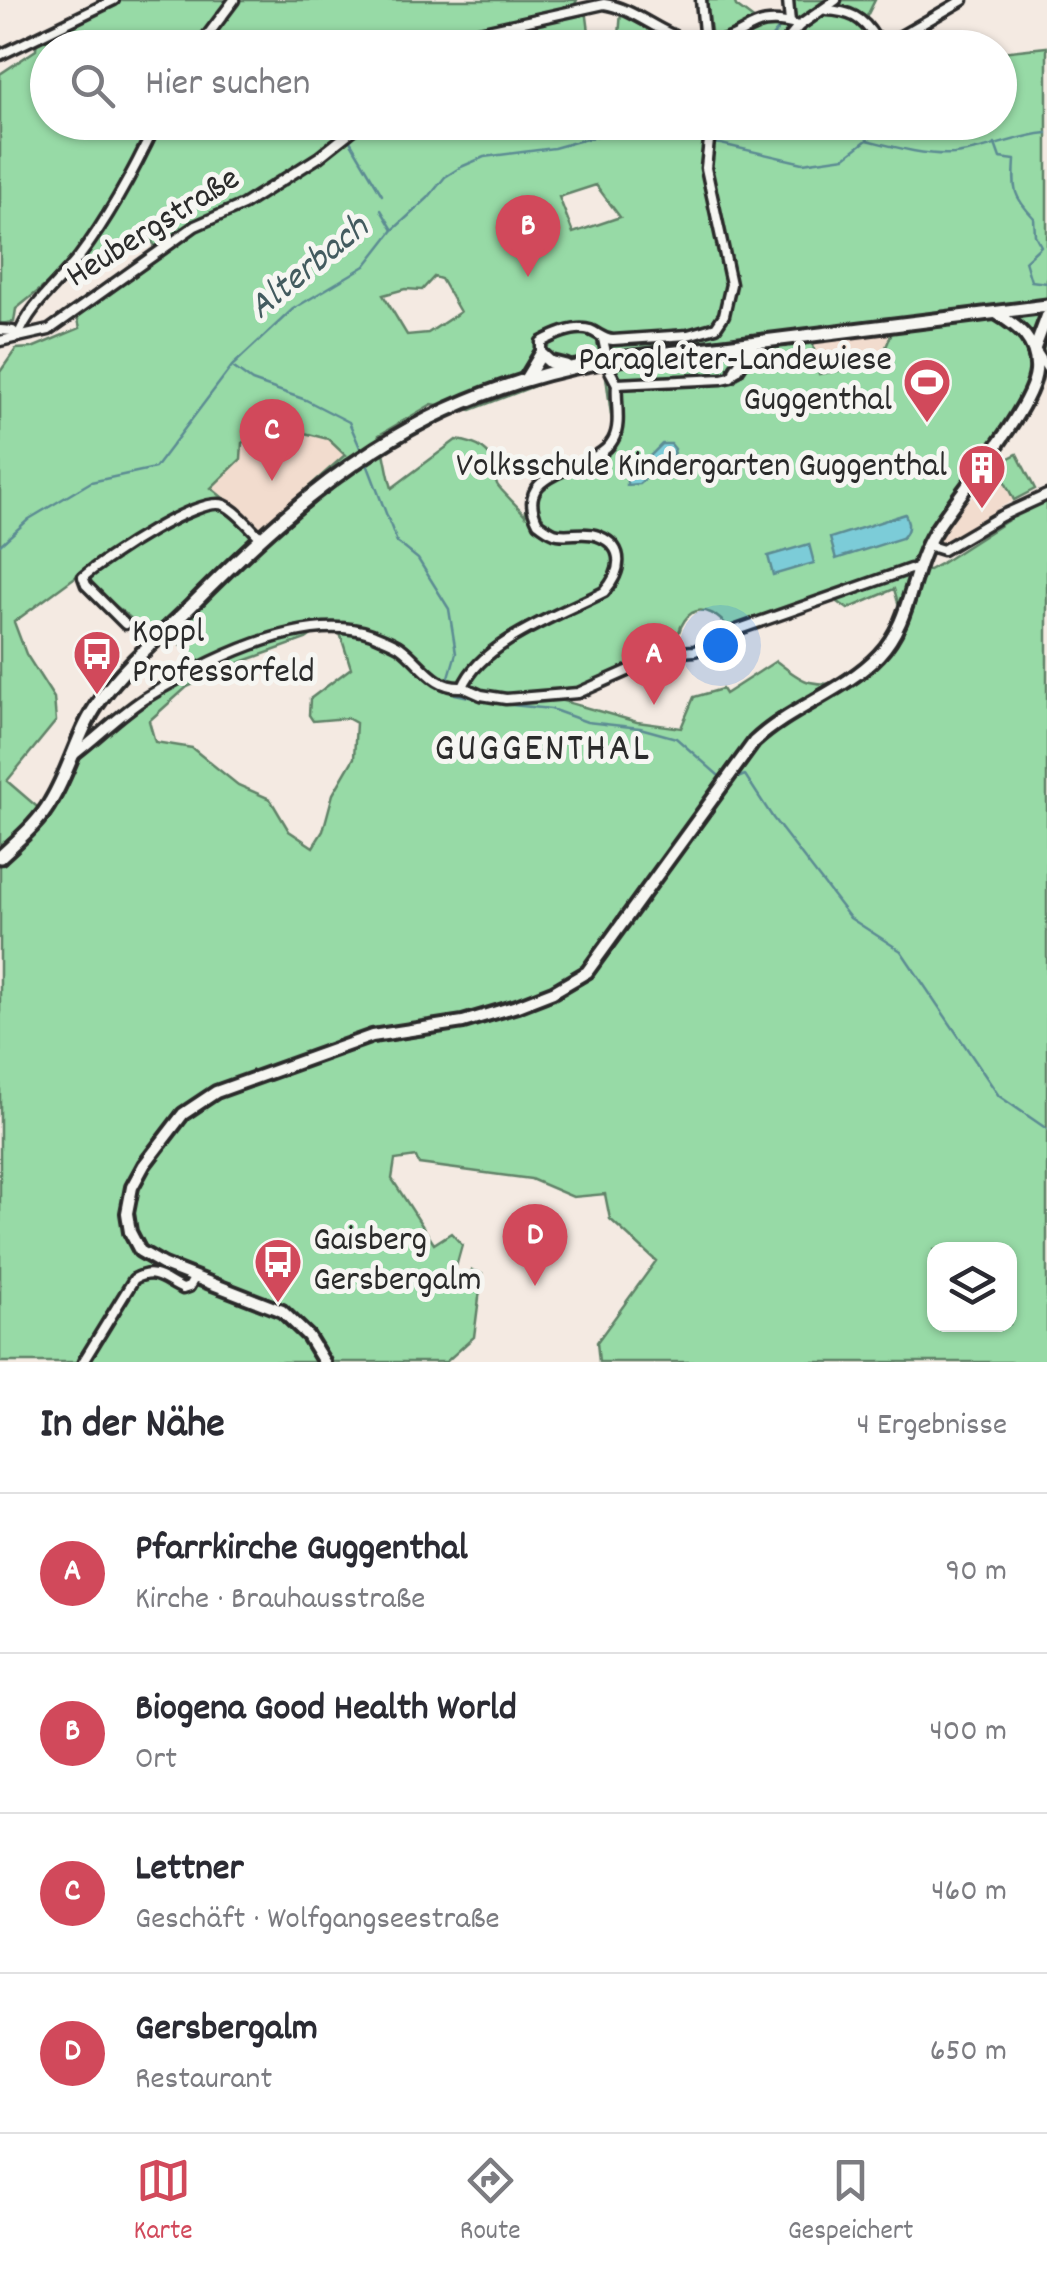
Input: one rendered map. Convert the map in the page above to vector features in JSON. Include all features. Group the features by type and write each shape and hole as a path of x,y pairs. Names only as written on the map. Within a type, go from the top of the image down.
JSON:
{"main road":[{"path":"0,857 42,815 60,786 92,713 116,681 260,536 337,473 396,435 438,413 526,379 570,367 1047,306"},
{"path":"996,312 1022,331 1034,349"},
{"path":"324,1362 304,1331 277,1309 154,1261 138,1248 127,1222 129,1196 140,1170 183,1114 207,1096 372,1036 463,1022 517,1006 553,992 587,972 747,750 766,731 864,668 890,642 900,627 927,545 1030,391 1036,371 1034,349 1047,316"},
{"path":"715,348 731,360 736,370 754,343"},
{"path":"526,379 541,354 550,362 570,367"}],"street":[{"path":"51,30 114,0"},
{"path":"212,30 234,0"},
{"path":"701,0 704,30"},
{"path":"788,0 795,25"},
{"path":"792,30 836,0"},
{"path":"911,30 963,0"},
{"path":"487,30 622,3 662,30"},
{"path":"826,10 853,14 871,30"},
{"path":"745,30 774,20 795,25"},
{"path":"0,54 30,40"},
{"name":"Heubergstraße","path":"18,337 23,322 80,255 148,140"},
{"name":"Heubergstraße","path":"0,341 48,330 195,226 243,205 340,140"},
{"path":"541,354 541,342 570,330 589,330 602,339 688,335 716,327 724,315 731,284 705,154 707,140"},
{"path":"0,330 13,330 18,337"},
{"path":"463,687 496,647 604,592 616,579 620,562 614,546 596,534 555,534 538,523 532,503 540,484 612,444 617,432 617,384 602,339"},
{"path":"1034,349 1047,368"},
{"path":"617,384 722,379 731,377 736,370"},
{"path":"927,545 943,550 1047,495"},
{"path":"125,624 83,578 99,563 173,519 216,504 225,506 260,536"},
{"path":"71,758 145,698 252,644 284,635 342,628 370,633 399,646 444,686 463,687 481,695 506,699 578,693 650,660 695,651 728,633 896,574 917,571"},
{"path":"83,1362 134,1279 146,1274 159,1275 183,1289 189,1287 194,1277"}],"shaded area":[{"path":"861,324 891,335 879,365 819,374 813,345 816,329"},
{"path":"273,424 328,439 346,455 261,529 211,487 240,459 242,443"},
{"path":"1017,454 1035,489 997,509 999,513 948,543 936,544 963,497 970,500 986,479 1005,470 1001,462"}],"green space":[{"path":"118,0 577,0 574,6 586,9 589,30 56,30"},
{"path":"707,0 734,0 736,6 763,26 792,20 791,0 875,0 863,24 867,30 711,30"},
{"path":"621,12 653,30 620,30"},
{"path":"1047,47 1047,336 1033,391 936,539 921,569 929,570 940,564 1016,515 1017,508 1047,494 1047,1362 599,1362 597,1342 656,1261 610,1219 605,1194 573,1197 531,1179 419,1164 416,1157 395,1160 392,1179 434,1244 451,1233 462,1245 454,1274 464,1286 472,1270 482,1274 474,1337 446,1362 0,1362 0,372 16,349 32,348 80,328 77,315 161,255 148,235 91,265 78,259 16,309 14,322 0,324 0,74 30,54 30,140 1017,140 1017,50","holes":["596,185 620,217 573,233 559,197","434,277 441,279 460,312 428,333 407,335 383,295 405,289 422,290","861,324 891,335 879,364 819,374 813,345 816,330","605,369 613,430 602,448 550,472 530,490 525,515 498,486 489,455 462,441 456,440 392,488 379,435 432,404 471,410 563,375","273,425 328,439 345,455 261,529 211,488 241,459 242,443","78,575 150,634 177,627 175,638 199,665 178,671 132,706 129,704 85,746 50,818 7,781 56,721 54,698 26,654 14,622","894,589 905,626 877,661 854,678 826,684 806,681 776,661 725,694 722,689 694,697 681,728 637,722 556,699 677,650 681,627 695,611 711,613 732,629 837,594 838,602 848,609","339,630 351,668 310,699 309,715 313,721 347,718 356,723 354,758 333,794 323,831 313,847 289,831 270,799 238,785 192,748 155,742 149,721 187,687 316,632"]},
{"path":"1017,454 1035,489 1014,500 1000,472 1005,469 1001,462"}],"water":[{"path":"662,444 671,444 675,449 673,455 639,484 627,485 627,479"},
{"path":"905,514 908,526 902,538 836,559 830,538"},
{"path":"809,544 814,563 773,575 768,556"}],"waterway":[{"path":"778,30 781,26"},
{"name":"Alterbach","path":"1017,139 1047,133"},
{"name":"Alterbach","path":"0,545 29,519 91,482 155,468 232,366 293,309 365,266 393,230 445,177 484,157 554,148 583,140"},
{"name":"Alterbach","path":"687,140 803,163 845,157 867,140"},
{"name":"Alterbach","path":"867,140 943,154 1012,140"},
{"path":"350,141 382,195"},
{"path":"995,144 1000,158 1015,160 1016,192 1034,218 1035,235 1041,246 1025,261 1031,281 1047,283"},
{"path":"381,210 393,230"},
{"path":"234,368 252,381 306,400 349,422 361,450"},
{"path":"366,461 397,542 418,559 449,609 456,653 449,677"},
{"path":"455,694 551,709 587,722 640,728 676,738 718,775"},
{"path":"735,779 745,775 850,918 901,951 999,1096 1047,1129"}],"place":[{"name":"Biogena Good Health World","path":"528,277"},
{"name":"Paragleiter-Landewiese Guggenthal","path":"927,424"},
{"name":"Lettner","path":"272,481"},
{"name":"Volksschule Kindergarten Guggenthal","path":"982,510"},
{"name":"Koppl Professorfeld","path":"97,696"},
{"name":"Pfarrkirche Guggenthal","path":"654,705"},
{"name":"Gersbergalm","path":"535,1286"},
{"name":"Gaisberg Gersbergalm","path":"278,1304"}],"district":[{"name":"GUGGENTHAL","path":"543,751"}]}
